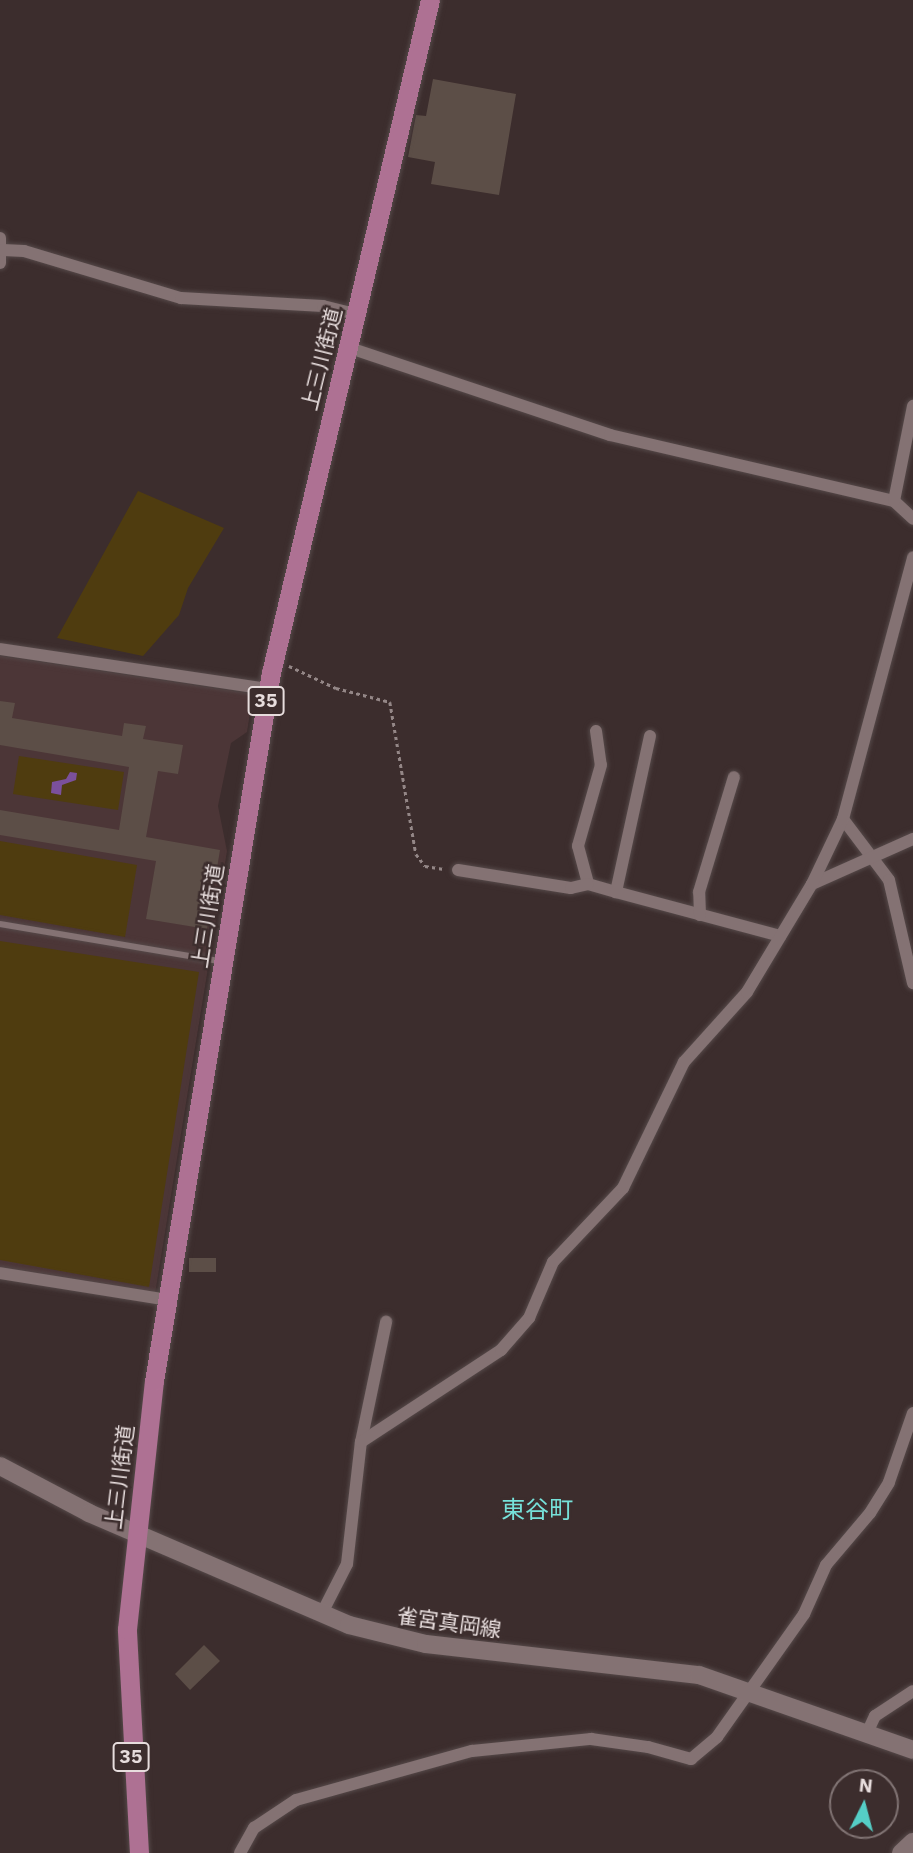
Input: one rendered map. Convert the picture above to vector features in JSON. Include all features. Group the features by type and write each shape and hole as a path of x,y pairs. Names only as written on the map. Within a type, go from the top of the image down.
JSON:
{"main road":[{"name":"上三川街道","path":"139,1853 126,1661 134,1532 168,1300 268,690 430,0"},
{"name":"雀宮真岡線","path":"0,1465 134,1532 321,1615 426,1644 664,1668 749,1691 913,1750"},
{"path":"901,1853 913,1842"}],"street":[{"path":"1,250 24,251 181,298 323,306 356,314"},
{"path":"347,347 610,435 894,501 913,519"},
{"path":"894,501 913,406"},
{"path":"362,1442 501,1350 529,1318 553,1262 622,1188 684,1062 747,992 811,884 843,819 913,557"},
{"path":"0,649 268,690"},
{"path":"588,884 578,846 601,765 596,731"},
{"path":"615,892 650,736"},
{"path":"700,915 699,892 734,778"},
{"path":"843,819 874,857 898,906 913,983"},
{"path":"811,884 913,839"},
{"path":"458,870 571,888 588,884 780,936"},
{"path":"0,1273 168,1300"},
{"path":"321,1615 346,1564 362,1442 386,1322"},
{"path":"240,1853 254,1828 296,1800 472,1751 591,1740 648,1747 691,1759 718,1737 804,1614 826,1565 870,1513 888,1482 913,1413"},
{"path":"867,1733 875,1716 913,1691"}],"lane":[{"path":"0,925 222,961"}],"path":[{"path":"274,662 336,688 390,702 416,854 425,866 458,870"}],"shaded area":[{"path":"138,491 224,528 188,588 179,615 143,656 57,638"},
{"path":"0,656 253,694 247,732 231,743 218,806 227,851 155,1294 0,1267"},
{"path":"19,756 124,772 118,810 13,794"},
{"path":"70,772 77,773 76,780 62,785 61,795 51,793 52,782 66,779"},
{"path":"0,841 137,865 125,937 0,915"},
{"path":"0,941 199,972 149,1287 0,1260"}],"building":[{"path":"433,79 516,94 499,195 431,184 435,162 408,157 416,115 426,116"},
{"path":"0,701 15,703 12,718 122,736 124,723 146,726 143,739 183,745 178,774 158,771 146,837 220,850 207,929 146,919 156,861 0,835 0,810 119,830 129,767 0,745"},
{"path":"189,1258 216,1258 216,1272 189,1272"},
{"path":"204,1645 220,1661 190,1690 175,1674"}],"district":[{"name":"東谷町","path":"537,1510"}]}
